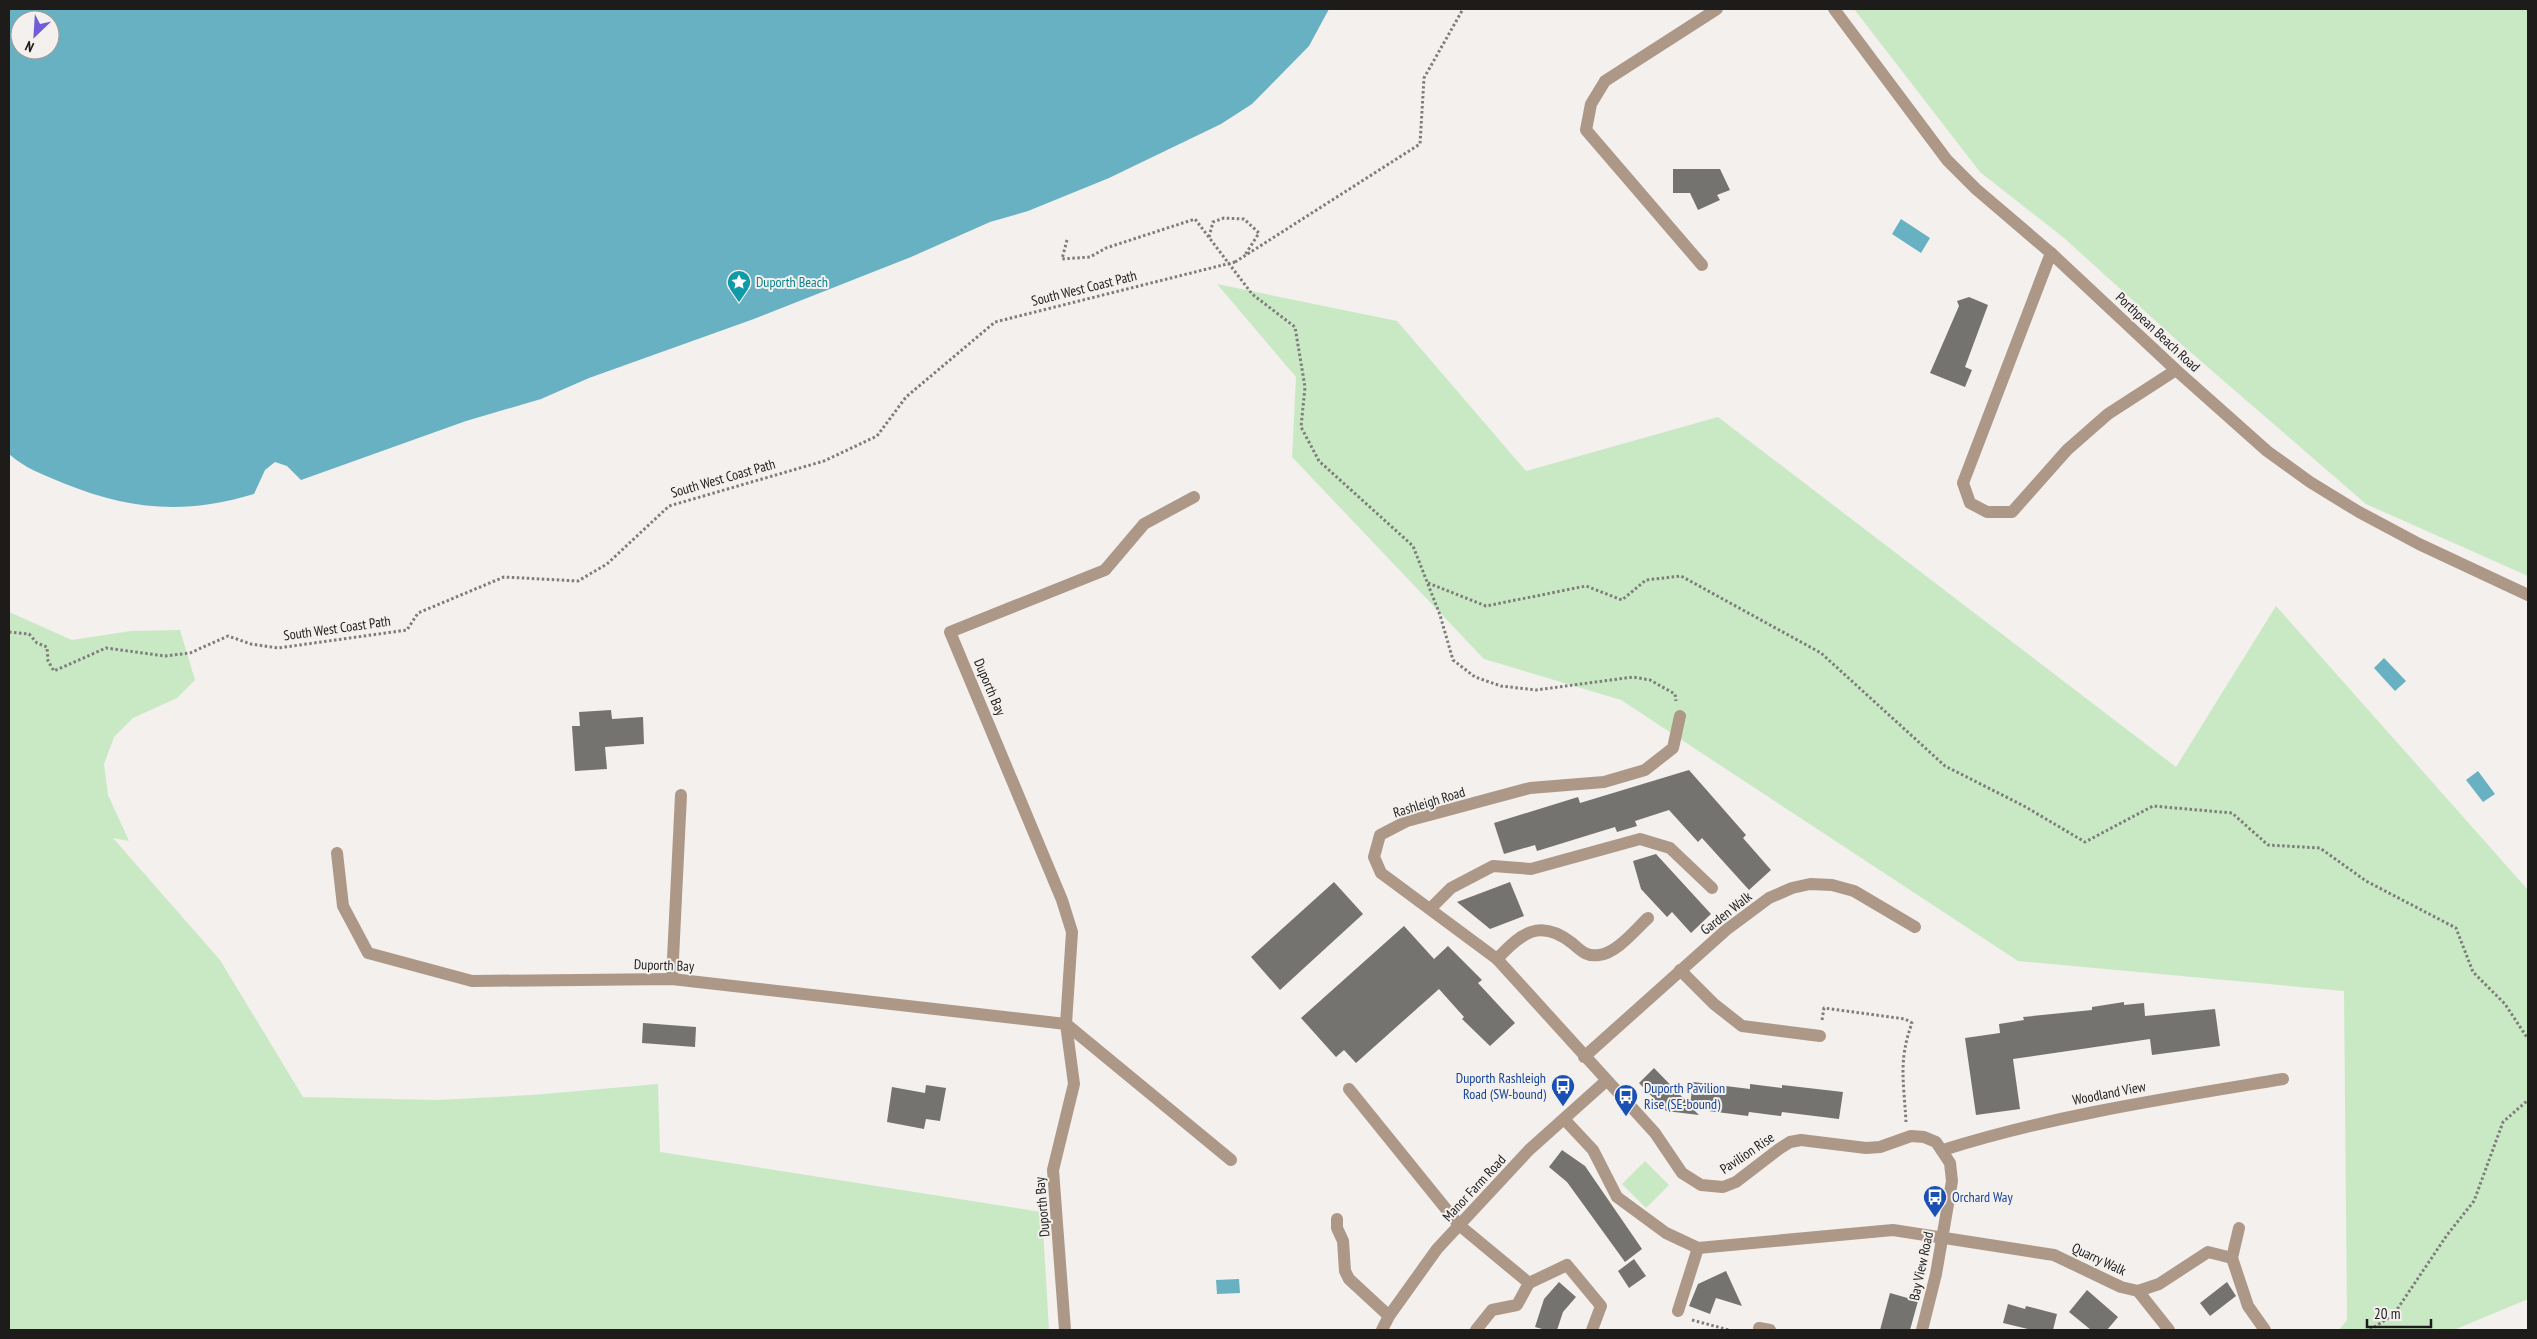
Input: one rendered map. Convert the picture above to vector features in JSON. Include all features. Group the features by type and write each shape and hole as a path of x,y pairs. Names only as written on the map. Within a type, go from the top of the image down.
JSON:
{"street":[{"path":"1702,265 1586,130 1591,104 1605,81 1717,9"},
{"name":"Porthpean Beach Road","path":"1834,9 1947,160 1976,189 2051,253 2176,370 2267,451 2310,482 2419,544 2528,595"},
{"path":"2051,253 1963,483 1970,503 1987,512 2012,512 2066,450 2108,414 2176,370"},
{"name":"Duporth Bay","path":"1065,1330 1053,1170 1074,1084 1066,1024 1072,932 1062,900 950,632 1105,570 1144,524 1194,497"},
{"name":"Rashleigh Road","path":"1606,1081 1497,959 1431,908 1381,873 1374,857 1380,834 1407,821 1530,788 1604,782 1645,770 1673,748 1680,716"},
{"path":"672,979 681,795"},
{"path":"1431,908 1451,888 1493,866 1531,869 1640,839 1670,848 1712,888"},
{"name":"Duporth Bay","path":"337,853 343,906 368,953 472,981 672,979 1066,1024"},
{"name":"Garden Walk","path":"1584,1057 1726,930 1769,898 1792,888 1810,884 1832,885 1854,891 1915,927"},
{"path":"1497,959 1515,939 1534,930 1559,933 1586,955 1600,955 1612,950 1648,918"},
{"path":"1680,970 1714,1004 1742,1026 1820,1036"},
{"path":"1066,1024 1231,1160"},
{"name":"Woodland View","path":"1943,1150 2003,1132 2096,1111 2284,1079"},
{"name":"Pavilion Rise","path":"1606,1081 1655,1133 1682,1173 1701,1185 1723,1187 1736,1182 1790,1142 1801,1140 1866,1148 1880,1146 1907,1137 1924,1136 1936,1142 1943,1150"},
{"name":"Manor Farm Road","path":"1382,1330 1389,1316 1438,1249 1459,1225 1529,1150 1606,1081"},
{"path":"1349,1089 1459,1225 1529,1283"},
{"path":"1564,1119 1593,1150 1617,1197 1666,1233 1698,1248 1893,1230 1943,1238"},
{"name":"Bay View Road","path":"1922,1330 1943,1238 1952,1181 1950,1162 1943,1150"},
{"path":"1337,1220 1337,1228 1345,1250 1345,1271 1349,1279 1389,1316"},
{"path":"2239,1228 2232,1258 2248,1306 2265,1330"},
{"name":"Quarry Walk","path":"1943,1238 2054,1255 2121,1287 2138,1291 2159,1284 2208,1252 2232,1258"},
{"path":"1682,1315 1698,1248"},
{"path":"1476,1330 1492,1310 1517,1306 1529,1283 1567,1265 1601,1306 1592,1330"},
{"path":"2138,1291 2169,1330"}],"path":[{"path":"1244,256 1420,144 1424,78 1463,9"},
{"path":"1209,237 1213,222 1224,218 1244,219 1258,233 1244,256"},
{"path":"1067,240 1062,259 1090,257 1106,248 1195,219 1252,294 1294,327 1305,387 1301,427 1319,461 1413,546 1428,583 1453,660 1475,677 1501,686 1536,690 1633,677 1650,680 1674,694 1680,716"},
{"name":"South West Coast Path","path":"9,632 29,634 37,643 47,646 48,661 54,671 106,648 165,656 190,653 228,636 251,644 278,648 407,630 418,613 504,578 578,581 607,564 669,506 824,461 877,436 906,397 995,322 1235,262 1244,256"},
{"path":"1428,583 1486,606 1586,586 1622,600 1646,580 1681,576 1821,653 1944,766 2024,806 2085,842 2153,806 2232,813 2268,845 2320,848 2366,881 2456,928 2473,972 2505,1004 2528,1039"},
{"path":"1820,1036 1824,1008 1905,1019 1912,1023 1905,1041 1902,1064 1907,1137"},
{"path":"2370,1330 2394,1314 2447,1235 2474,1201 2503,1122 2528,1100"},
{"path":"1682,1315 1729,1330"}],"green space":[{"path":"1854,9 2528,9 2528,576 2366,504 2180,343 2064,238 1980,172"},
{"path":"1217,284 1397,321 1526,471 1718,417 2176,767 2276,606 2528,890 2528,1299 2454,1330 2339,1330 2347,1320 2344,991 2018,961 1621,700 1484,659 1292,457 1296,377"},
{"path":"9,612 72,640 131,631 180,630 195,680 177,698 133,718 114,737 104,764 108,795 129,841 113,838 220,960 303,1097 437,1100 532,1095 658,1084 660,1152 1042,1212 1049,1330 9,1330"},
{"path":"1645,1161 1669,1185 1646,1208 1622,1184"}],"water":[{"path":"9,9 1329,9 1309,46 1252,104 1221,124 1109,178 1028,211 990,222 911,257 751,320 589,378 541,399 466,421 301,480 287,466 275,462 265,470 254,494 204,505 157,506 111,499 63,483 22,464 9,454"},
{"path":"1901,219 1930,238 1921,253 1892,234"},
{"path":"2384,658 2406,681 2395,691 2374,668"},
{"path":"2478,771 2495,794 2483,802 2466,780"},
{"path":"1239,1279 1240,1293 1217,1294 1216,1280"}],"building":[{"path":"1673,169 1720,169 1730,190 1717,195 1720,200 1698,210 1690,193 1673,193"},
{"path":"1969,297 1988,305 1965,367 1972,370 1965,387 1930,373 1959,306 1957,301"},
{"path":"611,710 612,719 643,717 644,744 605,747 607,769 575,771 572,726 580,726 579,712"},
{"path":"1689,770 1746,835 1743,838 1771,870 1749,890 1702,838 1698,842 1669,810 1635,821 1637,826 1617,832 1615,827 1537,851 1535,845 1504,854 1494,823 1578,797 1580,803"},
{"path":"1656,854 1711,914 1691,933 1672,912 1667,917 1641,889 1633,861"},
{"path":"1334,882 1363,914 1280,990 1251,957"},
{"path":"1510,882 1524,916 1490,929 1457,902"},
{"path":"1404,926 1434,959 1448,946 1482,980 1478,983 1515,1023 1490,1046 1462,1019 1464,1017 1439,989 1356,1063 1344,1050 1336,1057 1301,1018"},
{"path":"2124,1002 2124,1005 2144,1003 2145,1016 2215,1009 2220,1046 2152,1055 2150,1039 2013,1059 2020,1109 1976,1115 1965,1038 2000,1033 1999,1024 2024,1020 2023,1017 2092,1010 2092,1007"},
{"path":"643,1023 696,1027 695,1047 642,1043"},
{"path":"1654,1068 1690,1105 1693,1082 1750,1089 1750,1084 1782,1088 1782,1085 1843,1092 1839,1119 1782,1112 1781,1116 1749,1112 1748,1116 1693,1109 1699,1115 1666,1111 1639,1083"},
{"path":"926,1085 946,1088 940,1121 926,1119 924,1129 887,1122 892,1087 925,1093"},
{"path":"1562,1150 1585,1166 1642,1249 1625,1262 1567,1182 1549,1167"},
{"path":"1634,1259 1646,1276 1629,1288 1618,1271"},
{"path":"1726,1271 1742,1306 1716,1298 1710,1314 1689,1306 1698,1284"},
{"path":"1559,1282 1576,1297 1563,1312 1557,1330 1535,1327 1544,1299"},
{"path":"2227,1282 2236,1296 2210,1316 2200,1303"},
{"path":"2087,1290 2118,1317 2107,1330 2091,1330 2069,1312"},
{"path":"1890,1293 1918,1301 1910,1330 1880,1330"},
{"path":"2008,1304 2025,1309 2026,1306 2057,1314 2053,1330 2032,1330 2003,1323"}],"place":[{"name":"Duporth Beach","path":"739,303"},
{"name":"Duporth Rashleigh Road (SW-bound)","path":"1563,1107"},
{"name":"Duporth Pavilion Rise (SE-bound)","path":"1626,1117"},
{"name":"Orchard Way","path":"1935,1218"}]}
